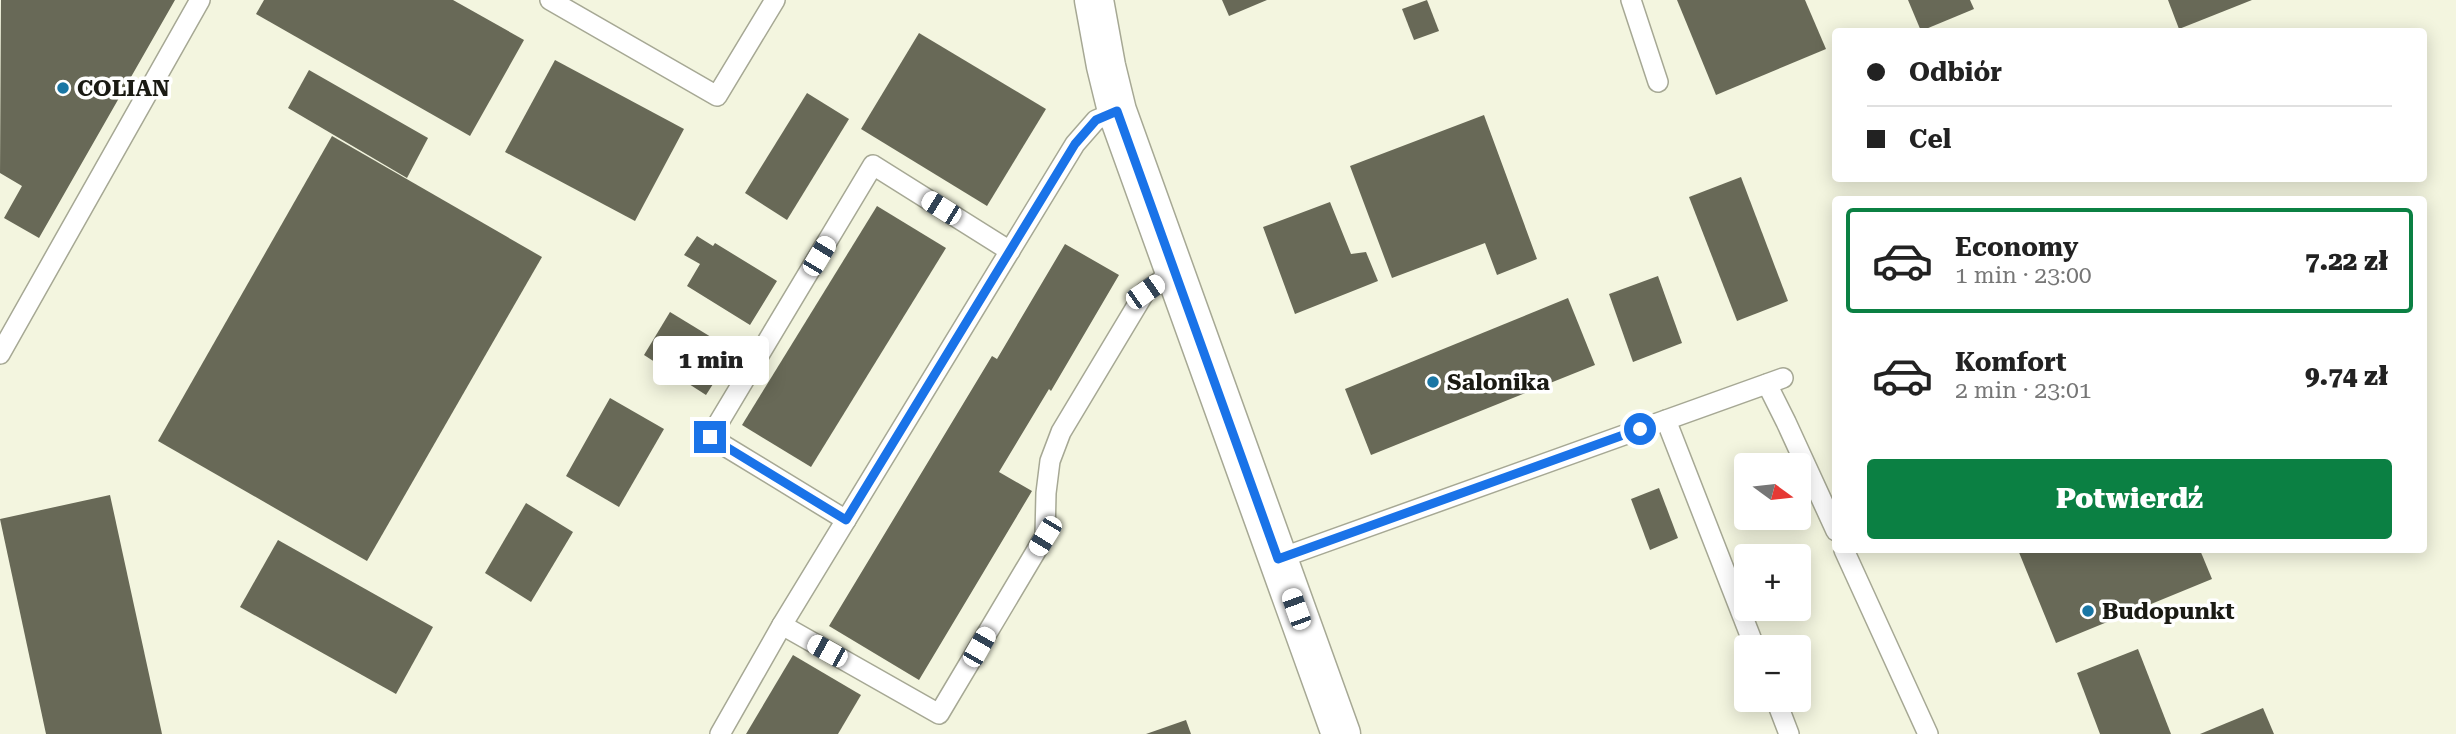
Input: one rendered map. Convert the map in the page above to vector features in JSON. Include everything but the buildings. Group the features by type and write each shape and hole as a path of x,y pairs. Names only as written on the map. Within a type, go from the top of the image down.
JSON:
{"street":[{"path":"1094,0 1117,111 1341,734"}],"lane":[{"path":"0,355 200,0"},
{"path":"550,0 717,96 775,0"},
{"path":"1631,0 1658,82"},
{"path":"720,734 782,625 1075,144 1096,120 1117,111"},
{"path":"846,520 710,437 873,165 1010,251"},
{"path":"782,625 939,714 1045,536 1050,460 1061,432 1145,292 1175,271"},
{"path":"1278,559 1775,381 1786,422 1832,522"},
{"path":"1666,420 1750,635"},
{"path":"1845,553 1928,734"},
{"path":"1781,712 1789,734"}],"place":[{"name":"COLIAN","path":"63,88"},
{"name":"Salonika","path":"1433,382"},
{"name":"Budopunkt","path":"2088,611"}],"route":[{"path":"710,437 846,520 1075,144 1096,120 1117,111 1278,559 1640,429"}]}
